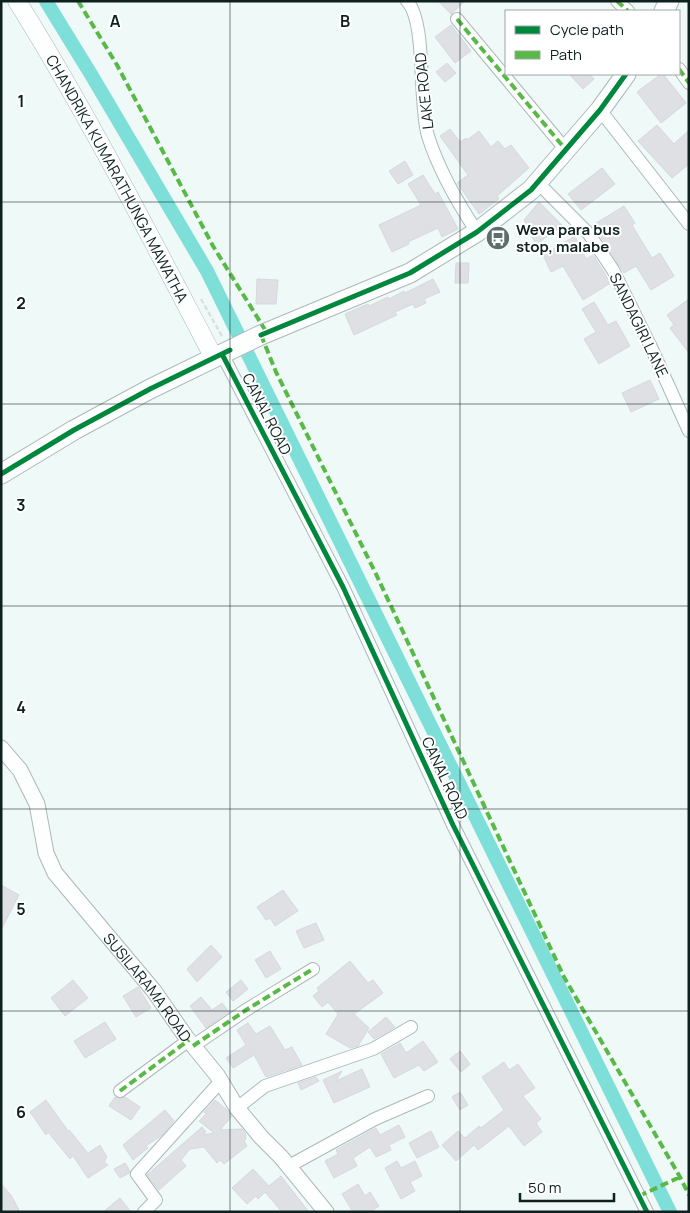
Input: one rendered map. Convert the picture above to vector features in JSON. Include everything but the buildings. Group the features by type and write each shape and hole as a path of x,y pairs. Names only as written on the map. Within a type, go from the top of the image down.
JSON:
{"main road":[{"name":"CHANDRIKA KUMARATHUNGA MAWATHA","path":"18,1 222,354"},
{"path":"3,471 150,389 261,335 410,273 477,232 531,190 600,110 625,75"}],"street":[{"name":"LAKE ROAD","path":"408,1 413,8 418,26 421,87 428,136 456,200 477,232"},
{"path":"617,1 627,10"},
{"path":"457,19 566,150"},
{"path":"680,70 689,83"},
{"path":"600,110 689,224"},
{"name":"SANDAGIRI LANE","path":"537,182 590,234 613,270 689,431"},
{"name":"CANAL ROAD","path":"222,354 343,587 453,825 647,1212"},
{"name":"SUSILARAMA ROAD","path":"1,748 20,770 37,804 46,853 55,872 154,991 221,1081 237,1108 289,1166 326,1212"},
{"path":"120,1090 191,1043 313,969"},
{"path":"237,1108 266,1086 374,1049 411,1027"},
{"path":"144,1212 156,1200 137,1174 221,1081"},
{"path":"289,1166 375,1119 428,1096"}],"waterway":[{"path":"46,1 207,271 670,1212"}],"marked path":[{"path":"78,1 117,65 213,246 267,333"},
{"path":"617,1 627,10"},
{"path":"457,19 566,150"},
{"path":"680,70 689,83"},
{"path":"261,335 276,372 376,574 564,977 689,1195"},
{"path":"193,1046 246,1010 313,969"},
{"path":"120,1091 189,1040"},
{"path":"639,1196 680,1177"}],"cycle path":[{"path":"261,335 410,273 477,232 531,190 600,110 625,75"},
{"path":"1,474 74,430 150,389 230,350"},
{"path":"222,354 343,587 453,825 647,1212"}],"place":[{"name":"Weva para bus stop, malabe","path":"498,238"}]}
